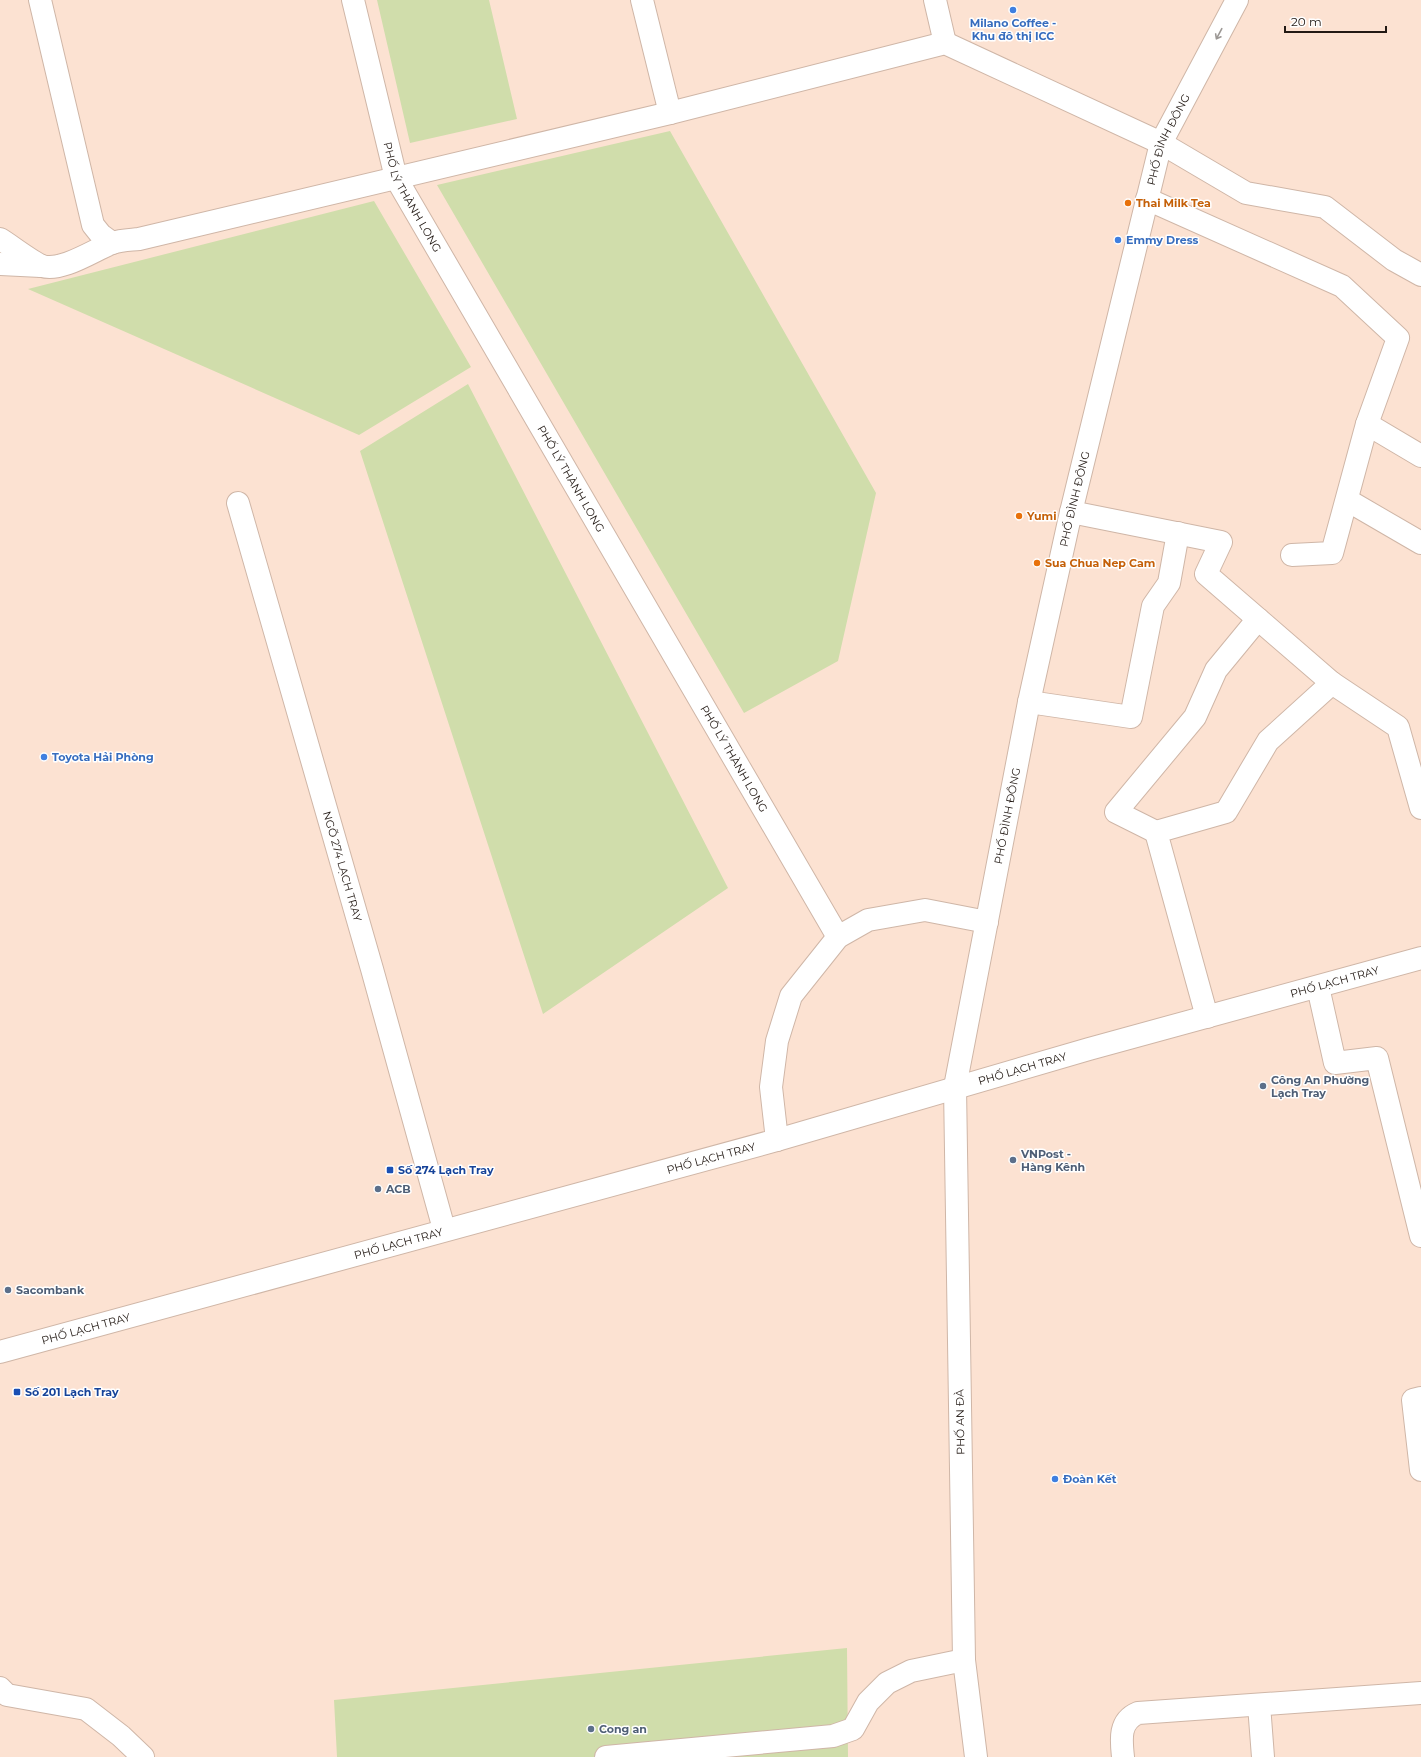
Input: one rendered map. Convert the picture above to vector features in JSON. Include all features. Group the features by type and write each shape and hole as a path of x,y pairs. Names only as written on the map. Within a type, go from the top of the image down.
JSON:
{"street":[{"path":"40,0 93,225 101,235 112,243"},
{"name":"PHỐ LÝ THÀNH LONG","path":"353,0 396,178 838,937"},
{"path":"642,0 670,113"},
{"path":"935,0 945,43"},
{"name":"PHỐ ĐÌNH ĐÔNG","path":"955,1087 1029,702 1071,512 1161,143 1237,0"},
{"path":"0,264 42,266 61,265 112,243 139,239 670,113 945,43 1161,143 1246,193 1325,208 1394,260 1421,274"},
{"path":"1148,200 1342,286 1398,338 1367,424 1332,553 1292,555"},
{"path":"0,239 42,266"},
{"path":"1367,424 1421,456"},
{"path":"1347,500 1421,543"},
{"name":"NGÕ 274 LẠCH TRAY","path":"238,503 372,969 444,1229"},
{"path":"1071,512 1221,542 1206,574 1332,683 1398,727 1421,808"},
{"path":"1029,702 1131,717 1153,606 1169,583 1178,533"},
{"path":"1258,619 1216,670 1195,717 1116,812 1156,832 1226,812 1268,741 1332,683"},
{"path":"1156,832 1207,1017"},
{"path":"777,1140 771,1087 777,1041 791,996 838,937 868,920 925,910 987,922"},
{"name":"PHỐ LẠCH TRAY","path":"0,1352 444,1229 777,1140 955,1087 1421,958"},
{"path":"1318,987 1335,1063 1377,1058 1421,1236"},
{"name":"PHỐ AN ĐÀ","path":"955,1087 964,1660 976,1757"},
{"path":"1421,1398 1413,1400 1421,1470"},
{"path":"606,1757 833,1736 853,1729 868,1702 887,1683 911,1671 964,1660"},
{"path":"0,1688 7,1695 86,1709 121,1736 143,1757"},
{"path":"1123,1757 1121,1736 1124,1724 1131,1716 1138,1713 1421,1693"},
{"path":"1259,1705 1263,1757"}],"green space":[{"path":"377,0 489,0 517,119 410,143"},
{"path":"670,131 876,493 838,661 744,713 437,185"},
{"path":"374,201 471,367 359,435 28,289"},
{"path":"468,384 728,888 543,1014 360,451"},
{"name":"Cong an","path":"847,1648 848,1757 337,1757 334,1700"}],"place":[{"name":"Milano Coffee - Khu đô thị ICC","path":"1013,10"},
{"name":"Thai Milk Tea","path":"1128,203"},
{"name":"Emmy Dress","path":"1118,240"},
{"name":"Yumi","path":"1019,516"},
{"name":"Sua Chua Nep Cam","path":"1037,563"},
{"name":"Toyota Hải Phòng","path":"44,757"},
{"name":"Công An Phường Lạch Tray","path":"1263,1086"},
{"name":"VNPost - Hàng Kênh","path":"1013,1160"},
{"name":"Số 274 Lạch Tray","path":"390,1170"},
{"name":"ACB","path":"378,1189"},
{"name":"Sacombank","path":"8,1290"},
{"name":"Số 201 Lạch Tray","path":"17,1392"},
{"name":"Đoàn Kết","path":"1055,1479"},
{"name":"Cong an","path":"591,1729"}]}
